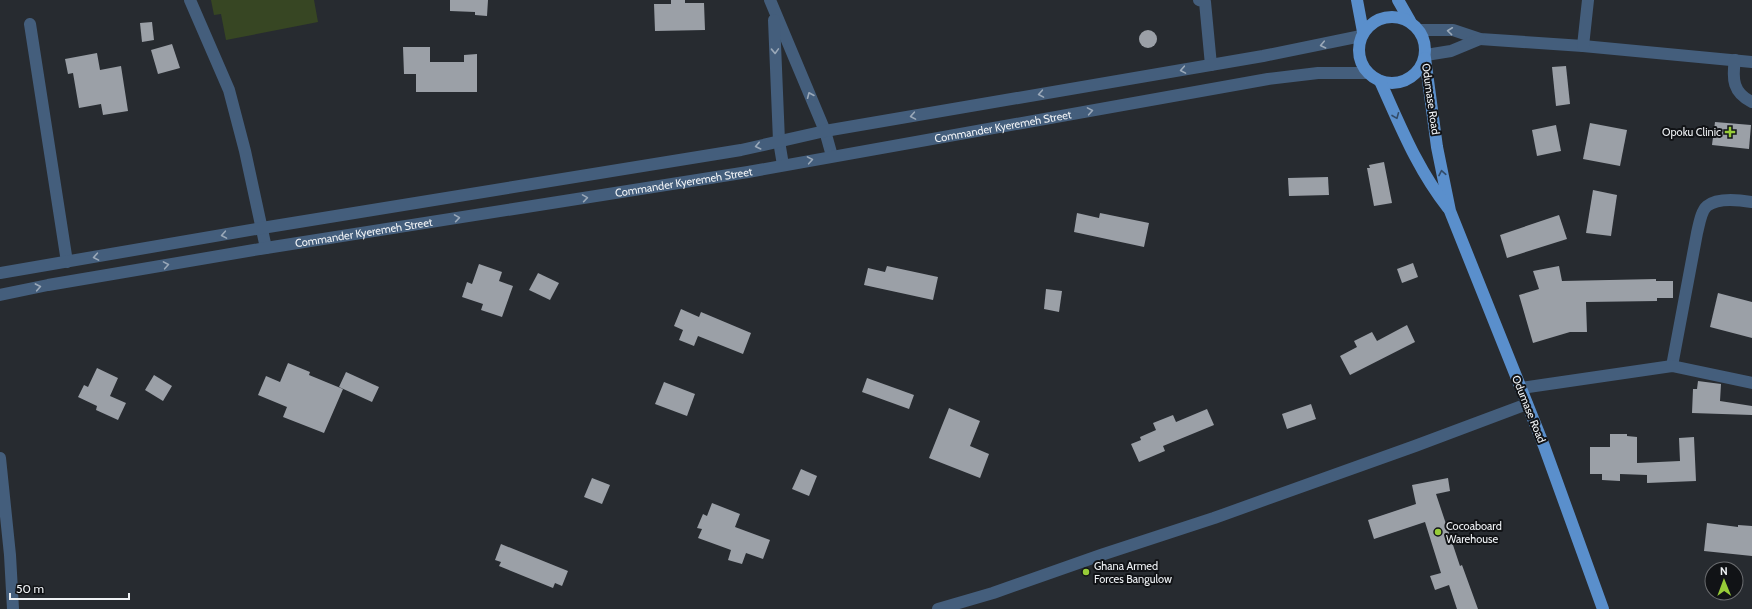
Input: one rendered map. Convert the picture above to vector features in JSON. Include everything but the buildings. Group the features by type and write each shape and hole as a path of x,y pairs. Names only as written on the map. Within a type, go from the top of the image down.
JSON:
{"main road":[{"path":"1357,0 1362,34 1359,46 1359,56 1362,64 1368,73 1380,80 1391,83 1403,82 1413,76 1421,68 1426,56 1425,42 1420,30 1410,21 1398,0"},
{"path":"1362,34 1372,22 1384,17 1398,16 1410,21"},
{"name":"Odumase Road","path":"1426,56 1437,147 1450,211 1521,388 1603,609"},
{"name":"Odumase Road","path":"1380,80 1404,137 1434,191 1450,211"}],"street":[{"path":"190,0 229,90 266,248"},
{"path":"770,0 825,131 832,156"},
{"path":"1199,0 1205,2 1211,65"},
{"path":"1583,46 1588,0"},
{"path":"774,12 779,141 783,165"},
{"path":"30,24 67,262"},
{"path":"1420,30 1453,30 1480,39 1583,46 1752,62"},
{"name":"Commander Kyeremeh Street","path":"0,273 262,228 741,150 825,131 1309,48 1362,34"},
{"path":"1426,56 1451,51 1480,39"},
{"path":"1735,60 1733,70 1736,90 1747,100 1752,102"},
{"name":"Commander Kyeremeh Street","path":"0,295 48,285 266,248 783,165 1268,79 1318,73 1368,73"},
{"path":"1672,366 1696,232 1703,212 1707,206 1719,201 1742,200 1752,202"},
{"path":"1521,388 1672,366 1752,383"},
{"path":"938,609 993,593 1101,554 1214,518 1527,404"},
{"path":"0,458 10,555 13,609"}],"green space":[{"path":"211,0 314,0 318,22 226,40 221,14 214,15"}],"place":[{"name":"Opoku Clinic","path":"1730,132"},
{"name":"Cocoaboard Warehouse","path":"1438,532"},
{"name":"Ghana Armed Forces Bangulow","path":"1086,572"}]}
